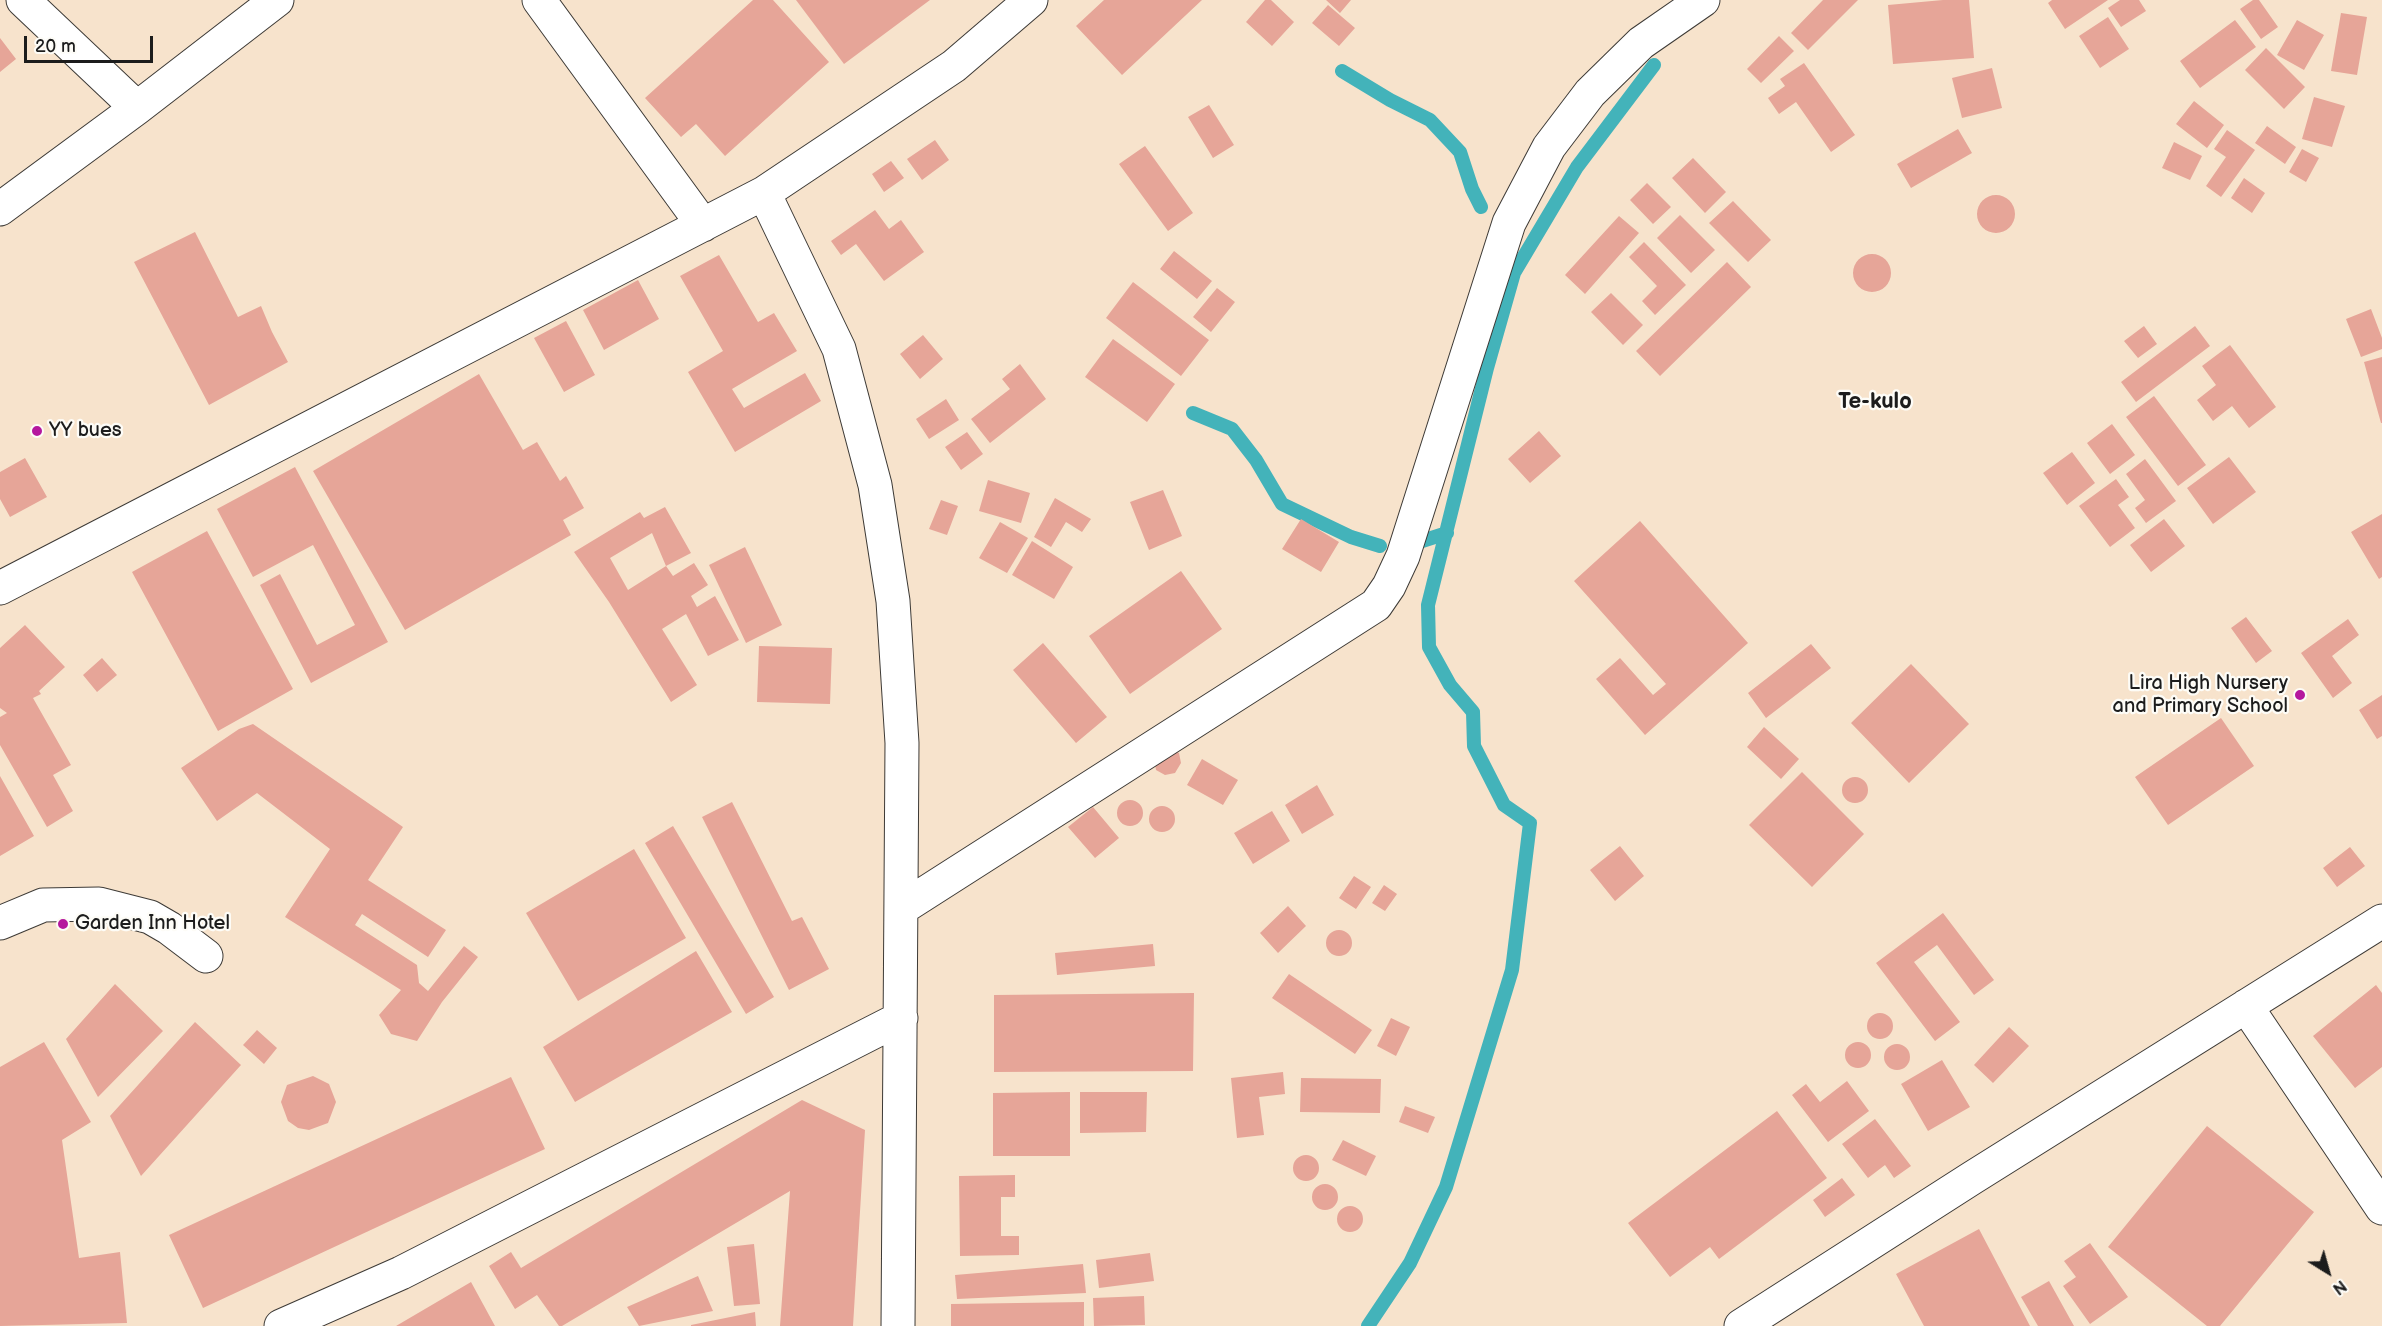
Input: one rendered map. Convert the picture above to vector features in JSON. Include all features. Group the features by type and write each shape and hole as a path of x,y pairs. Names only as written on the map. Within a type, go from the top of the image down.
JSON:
{"street":[{"path":"23,0 137,108"},
{"path":"0,209 137,108 277,0"},
{"path":"539,0 703,225"},
{"path":"0,588 764,193 954,66 1031,0"},
{"path":"902,908 1376,605 1389,586 1403,556 1509,223 1544,156 1590,93 1641,43 1702,0"},
{"path":"764,193 839,349 876,485 893,601 902,743 898,1326"},
{"path":"0,923 43,905 99,904 150,917 169,928 206,956"},
{"path":"1741,1326 2382,921"},
{"path":"2246,1006 2382,1208"},
{"path":"281,1326 401,1273 901,1018"}],"building":[{"path":"753,0 773,0 829,62 725,156 696,124 681,137 645,98"},
{"path":"796,0 930,0 844,64"},
{"path":"1104,0 1202,0 1122,75 1076,26"},
{"path":"1265,0 1271,0 1294,22 1272,46 1246,22"},
{"path":"1326,0 1351,0 1340,13"},
{"path":"1823,0 1858,0 1808,50 1791,33"},
{"path":"1969,0 1974,58 1893,64 1888,5"},
{"path":"2052,0 2108,0 2065,29 2048,3"},
{"path":"2120,0 2139,0 2146,11 2121,27 2108,8"},
{"path":"2253,0 2259,0 2278,27 2261,39 2240,9"},
{"path":"1328,5 1355,28 1339,46 1312,23"},
{"path":"2341,13 2367,17 2357,75 2331,71"},
{"path":"2108,17 2129,49 2100,68 2079,36"},
{"path":"2235,20 2256,47 2200,88 2180,61"},
{"path":"2297,20 2324,35 2304,70 2277,55"},
{"path":"1779,36 1794,51 1761,83 1747,69"},
{"path":"0,38 16,59 0,72"},
{"path":"2266,48 2305,87 2284,109 2245,70"},
{"path":"1804,63 1855,135 1831,152 1796,102 1779,114 1768,98 1785,86 1780,79"},
{"path":"1992,68 2002,108 1962,118 1952,78"},
{"path":"2314,97 2345,106 2332,147 2302,139"},
{"path":"2194,101 2224,125 2207,148 2176,124"},
{"path":"1209,105 1234,145 1213,158 1188,117"},
{"path":"2267,126 2296,147 2285,164 2255,143"},
{"path":"1958,129 1972,153 1911,188 1897,164"},
{"path":"2227,130 2255,150 2221,197 2206,186 2226,157 2214,149"},
{"path":"935,140 949,160 922,180 907,159"},
{"path":"2174,142 2202,156 2190,180 2162,168"},
{"path":"1145,146 1193,213 1168,231 1119,164"},
{"path":"2302,149 2319,158 2306,182 2289,172"},
{"path":"1693,158 1726,192 1705,213 1672,178"},
{"path":"891,161 904,178 884,192 872,174"},
{"path":"2244,178 2265,193 2252,213 2231,198"},
{"path":"1647,183 1671,207 1653,224 1630,200"},
{"path":"1996,195 2009,201 2015,214 2009,227 1996,233 1983,227 1977,214 1983,201"},
{"path":"1733,201 1771,240 1748,262 1709,223"},
{"path":"875,210 889,229 901,220 924,252 884,281 856,244 841,255 831,241"},
{"path":"1680,215 1715,250 1691,273 1657,238"},
{"path":"1619,216 1639,233 1585,294 1565,275"},
{"path":"195,232 238,317 261,306 288,362 209,405 134,262"},
{"path":"1644,242 1686,285 1655,315 1642,301 1657,286 1629,257"},
{"path":"1174,251 1212,281 1197,299 1160,269"},
{"path":"1872,254 1885,260 1891,273 1885,286 1872,292 1859,286 1853,273 1859,260"},
{"path":"719,255 758,322 774,313 797,351 732,389 744,408 805,373 821,401 735,452 688,372 723,351 680,276"},
{"path":"1727,262 1751,287 1660,376 1636,351"},
{"path":"638,280 659,319 604,350 583,310"},
{"path":"1133,282 1209,340 1181,376 1106,318"},
{"path":"1217,288 1235,302 1211,332 1193,317"},
{"path":"1611,293 1643,325 1623,345 1591,312"},
{"path":"2371,309 2382,338 2382,349 2361,357 2346,319"},
{"path":"566,321 595,375 564,392 534,338"},
{"path":"2144,326 2157,344 2138,358 2124,341"},
{"path":"2195,326 2210,346 2136,402 2121,382"},
{"path":"923,335 943,359 920,379 900,354"},
{"path":"1113,339 1175,384 1147,422 1085,377"},
{"path":"2230,345 2276,407 2249,428 2232,406 2213,421 2197,400 2216,385 2202,366"},
{"path":"2382,357 2382,423 2381,423 2364,362"},
{"path":"1020,364 1046,399 990,443 971,419 1010,389 1002,379"},
{"path":"479,374 523,450 537,442 560,481 566,476 584,508 563,520 571,535 405,630 313,471"},
{"path":"2154,396 2206,465 2178,486 2126,417"},
{"path":"946,399 959,420 929,439 916,419"},
{"path":"2112,424 2135,455 2110,474 2087,443"},
{"path":"1539,431 1561,456 1530,483 1508,459"},
{"path":"967,432 983,454 961,470 945,447"},
{"path":"2072,452 2095,483 2067,505 2043,473"},
{"path":"2229,457 2256,492 2213,524 2187,488"},
{"path":"25,458 47,497 10,517 0,499 0,472"},
{"path":"2145,459 2176,501 2146,523 2135,508 2145,500 2126,474"},
{"path":"295,467 388,642 311,683 260,585 280,574 317,645 355,625 313,545 253,577 217,509"},
{"path":"2116,479 2129,497 2118,505 2135,528 2110,547 2079,506"},
{"path":"988,480 1030,493 1021,523 979,511"},
{"path":"1163,490 1182,536 1149,550 1130,502"},
{"path":"1055,498 1091,519 1082,532 1066,522 1051,547 1034,537"},
{"path":"941,500 958,506 947,535 929,529"},
{"path":"665,507 691,553 666,566 673,576 694,563 708,585 691,596 697,607 715,596 739,640 708,656 686,614 662,629 697,685 671,702 609,602 574,552 640,512 644,518","holes":["652,533 666,566 628,590 610,558"]},
{"path":"2382,514 2382,577 2379,579 2351,532"},
{"path":"1301,519 1339,542 1321,572 1282,549"},
{"path":"2164,519 2185,546 2151,572 2130,545"},
{"path":"1640,521 1748,643 1645,735 1596,679 1620,658 1653,695 1666,684 1574,581"},
{"path":"1000,522 1028,538 1007,573 979,558"},
{"path":"207,531 293,689 218,731 132,572"},
{"path":"1032,541 1073,567 1054,599 1012,575"},
{"path":"745,547 782,625 746,643 709,565"},
{"path":"1181,571 1222,629 1130,694 1089,636"},
{"path":"2246,617 2272,651 2256,663 2231,628"},
{"path":"2348,619 2359,635 2332,656 2352,683 2333,698 2301,653"},
{"path":"25,625 65,667 39,691 41,694 33,698 71,765 53,775 73,811 47,827 0,745 0,717 7,713 0,708 0,648"},
{"path":"1043,643 1107,717 1076,743 1013,670"},
{"path":"1811,644 1831,668 1766,718 1748,693"},
{"path":"759,646 832,648 830,704 757,702"},
{"path":"102,658 117,675 97,692 83,675"},
{"path":"1911,664 1969,724 1909,783 1851,723"},
{"path":"2382,695 2382,736 2377,739 2359,710"},
{"path":"2221,718 2254,766 2168,825 2135,777"},
{"path":"253,724 403,827 368,880 446,930 428,957 362,914 355,925 417,965 419,983 428,991 464,946 478,957 442,1002 417,1041 391,1034 379,1015 401,990 285,917 330,849 257,793 217,821 181,768 239,729"},
{"path":"1764,727 1799,759 1781,779 1747,747"},
{"path":"1169,748 1179,753 1181,763 1175,773 1165,775 1156,770 1154,759"},
{"path":"1202,759 1238,780 1223,805 1187,785"},
{"path":"1802,772 1864,834 1812,887 1749,825"},
{"path":"0,776 34,836 0,856"},
{"path":"1855,777 1864,781 1868,790 1864,799 1855,803 1846,799 1842,790 1846,781"},
{"path":"1317,785 1334,815 1302,834 1285,805"},
{"path":"1130,800 1139,804 1143,813 1139,822 1130,826 1121,822 1117,813 1121,804"},
{"path":"732,802 792,921 802,917 829,969 789,990 702,817"},
{"path":"1162,806 1171,810 1175,819 1171,828 1162,832 1153,828 1149,819 1153,810"},
{"path":"1093,807 1119,838 1095,858 1068,827"},
{"path":"1272,811 1290,841 1253,864 1234,833"},
{"path":"673,826 774,997 746,1014 645,843"},
{"path":"1620,846 1644,876 1615,901 1590,870"},
{"path":"2350,847 2365,866 2337,887 2323,868"},
{"path":"634,849 686,938 578,1001 526,913"},
{"path":"1354,876 1371,887 1356,909 1339,898"},
{"path":"1384,885 1397,894 1385,911 1372,903"},
{"path":"1288,906 1306,926 1278,953 1260,933"},
{"path":"1943,913 1994,980 1974,995 1937,945 1914,962 1960,1022 1935,1041 1876,963"},
{"path":"1339,930 1348,934 1352,943 1348,952 1339,956 1330,952 1326,943 1330,934"},
{"path":"1153,944 1155,966 1057,975 1055,953"},
{"path":"696,951 732,1012 575,1102 543,1047"},
{"path":"1289,974 1372,1030 1355,1054 1272,998"},
{"path":"115,984 163,1031 98,1097 66,1039"},
{"path":"2376,985 2382,993 2382,1067 2355,1088 2313,1036"},
{"path":"1194,993 1193,1071 994,1072 994,995"},
{"path":"1880,1013 1889,1017 1893,1026 1889,1035 1880,1039 1871,1035 1867,1026 1871,1017"},
{"path":"1391,1018 1410,1027 1396,1056 1377,1046"},
{"path":"195,1022 241,1065 141,1176 110,1116"},
{"path":"2009,1027 2029,1046 1993,1083 1974,1065"},
{"path":"257,1030 277,1048 264,1064 243,1045"},
{"path":"44,1042 91,1122 62,1140 79,1258 120,1252 127,1323 0,1326 0,1067"},
{"path":"1858,1042 1867,1046 1871,1055 1867,1064 1858,1068 1849,1064 1845,1055 1849,1046"},
{"path":"1897,1044 1906,1048 1910,1057 1906,1066 1897,1070 1888,1066 1884,1057 1888,1048"},
{"path":"1942,1060 1970,1107 1928,1131 1901,1084"},
{"path":"1283,1072 1285,1094 1259,1097 1264,1135 1237,1138 1231,1078"},
{"path":"313,1076 329,1084 336,1102 328,1123 309,1130 298,1128 288,1121 281,1102 287,1085"},
{"path":"511,1077 545,1149 203,1308 169,1235"},
{"path":"1301,1078 1381,1079 1380,1113 1300,1112"},
{"path":"1847,1081 1869,1111 1828,1142 1792,1095 1806,1084 1820,1102"},
{"path":"1070,1092 1070,1156 993,1156 993,1093"},
{"path":"1080,1092 1147,1092 1146,1132 1080,1133"},
{"path":"802,1100 865,1130 853,1326 780,1326 790,1191 562,1326 559,1326 537,1295 515,1309 489,1266 511,1252 521,1268"},
{"path":"1405,1106 1435,1117 1428,1133 1399,1122"},
{"path":"1777,1111 1827,1178 1719,1259 1710,1247 1670,1277 1628,1223"},
{"path":"1875,1119 1911,1166 1894,1178 1885,1165 1868,1178 1842,1144"},
{"path":"2207,1126 2314,1212 2220,1326 2207,1326 2108,1247"},
{"path":"1343,1140 1376,1156 1366,1176 1332,1160"},
{"path":"1306,1155 1315,1159 1319,1168 1315,1177 1306,1181 1297,1177 1293,1168 1297,1159"},
{"path":"1015,1175 1015,1197 1001,1197 1001,1236 1019,1236 1019,1255 960,1256 959,1176"},
{"path":"1842,1178 1855,1195 1825,1217 1813,1200"},
{"path":"1325,1184 1334,1188 1338,1197 1334,1206 1325,1210 1316,1206 1312,1197 1316,1188"},
{"path":"1350,1206 1359,1210 1363,1219 1359,1228 1350,1232 1341,1228 1337,1219 1341,1210"},
{"path":"1979,1229 2030,1326 1924,1326 1896,1274"},
{"path":"2090,1243 2128,1297 2090,1324 2063,1286 2076,1277 2064,1261"},
{"path":"754,1244 760,1304 734,1306 727,1247"},
{"path":"1150,1253 1154,1281 1099,1288 1096,1260"},
{"path":"1083,1264 1086,1293 957,1299 955,1275"},
{"path":"698,1276 713,1311 639,1326 627,1307"},
{"path":"2049,1281 2074,1326 2038,1326 2021,1297"},
{"path":"471,1282 495,1326 396,1326"},
{"path":"1144,1296 1145,1325 1094,1326 1093,1298"},
{"path":"1084,1302 1084,1326 951,1326 951,1304"},
{"path":"755,1312 756,1326 691,1326 691,1325"}],"waterway":[{"path":"1368,1326 1410,1263 1446,1187 1512,970 1530,823 1504,805 1474,746 1473,712 1450,685 1429,647 1428,605 1487,368 1514,273 1577,167 1654,65"},
{"path":"1342,71 1390,100 1430,120 1460,152 1472,189 1481,207"},
{"path":"1193,413 1232,429 1256,460 1282,504 1351,537 1380,546"},
{"path":"1419,542 1447,533"}],"place":[{"name":"YY bues","path":"37,431"},
{"name":"Lira High Nursery and Primary School","path":"2300,695"},
{"name":"Garden Inn Hotel","path":"63,924"}],"district":[{"name":"Te-kulo","path":"1875,402"}]}
